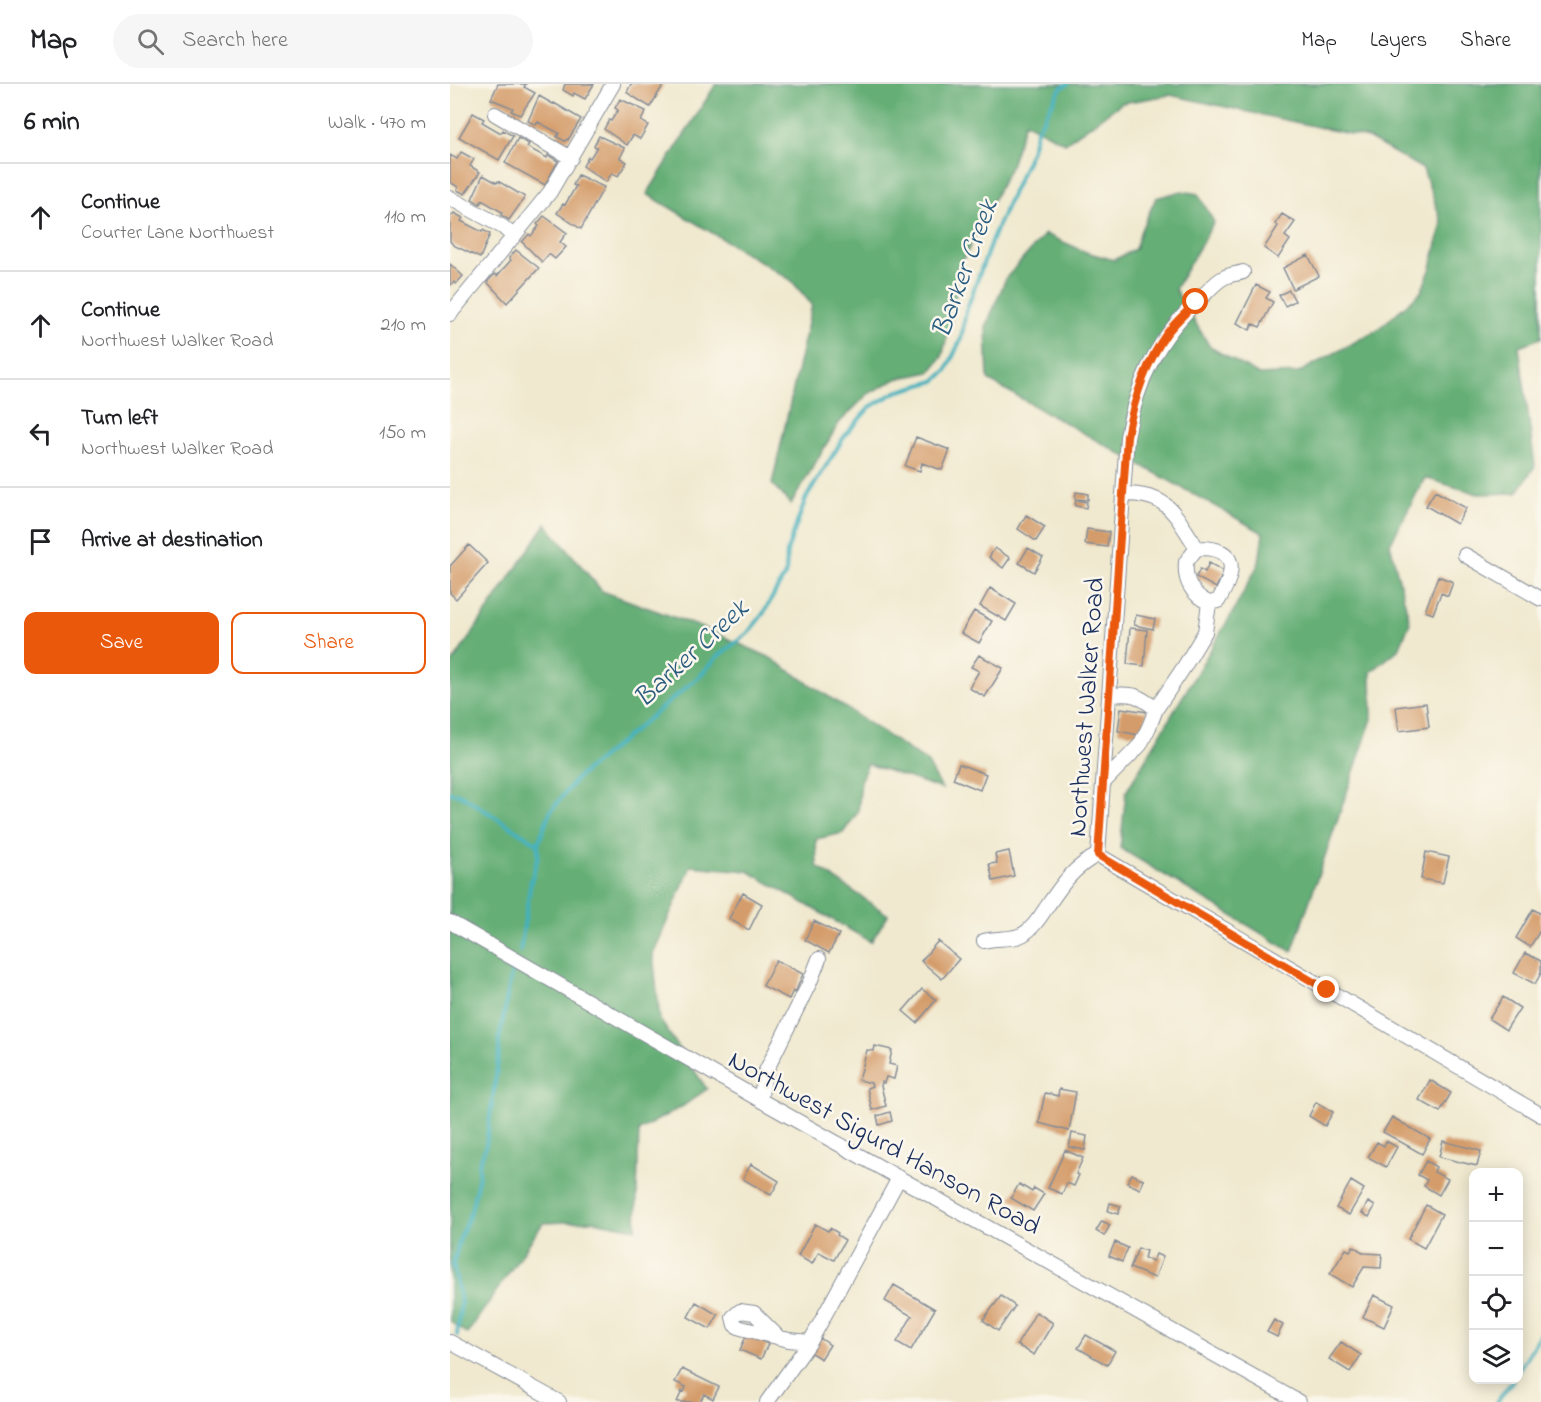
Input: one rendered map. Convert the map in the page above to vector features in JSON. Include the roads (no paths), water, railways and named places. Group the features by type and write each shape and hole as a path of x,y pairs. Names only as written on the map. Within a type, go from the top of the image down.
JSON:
{"street":[{"path":"450,314 550,192 613,84"},
{"path":"495,114 571,158"},
{"path":"450,198 503,227 514,237"},
{"name":"Northwest Walker Road","path":"1243,272 1225,276 1168,332 1148,364 1132,409 1127,436 1098,855 1541,1115"},
{"path":"1124,488 1155,497 1166,504 1197,548"},
{"path":"1197,548 1212,548 1225,555 1232,567 1230,580 1218,601 1209,603 1201,599 1187,582 1186,562 1197,548"},
{"path":"1465,555 1541,599"},
{"path":"1103,783 1140,745 1156,709 1205,632 1209,603"},
{"path":"1110,695 1140,696 1156,709"},
{"path":"984,942 996,937 1015,938 1025,933 1040,918 1066,879 1087,860 1098,855"},
{"name":"Northwest Sigurd Hanson Road","path":"450,922 760,1100 1299,1402"},
{"path":"760,1100 765,1073 819,959"},
{"path":"766,1402 810,1342 899,1178"},
{"path":"779,1338 810,1342"},
{"path":"450,1342 559,1402"}],"waterway":[{"name":"Barker Creek","path":"520,951 531,881 538,857 538,844 550,812 577,778 700,676 718,656 747,634 763,614 786,573 787,551 806,498 846,434 870,407 896,392 935,381 946,371 961,339 966,311 994,234 1031,152 1037,130 1061,88 1068,84"},
{"path":"450,793 459,794 538,844"},
{"name":"Barker Creek","path":"457,1335 461,1302 453,1264 471,1211 479,1175 479,1164 486,1145 499,1040 513,965"},
{"path":"1523,1363 1541,1334"},
{"path":"1497,1402 1510,1384"}]}
